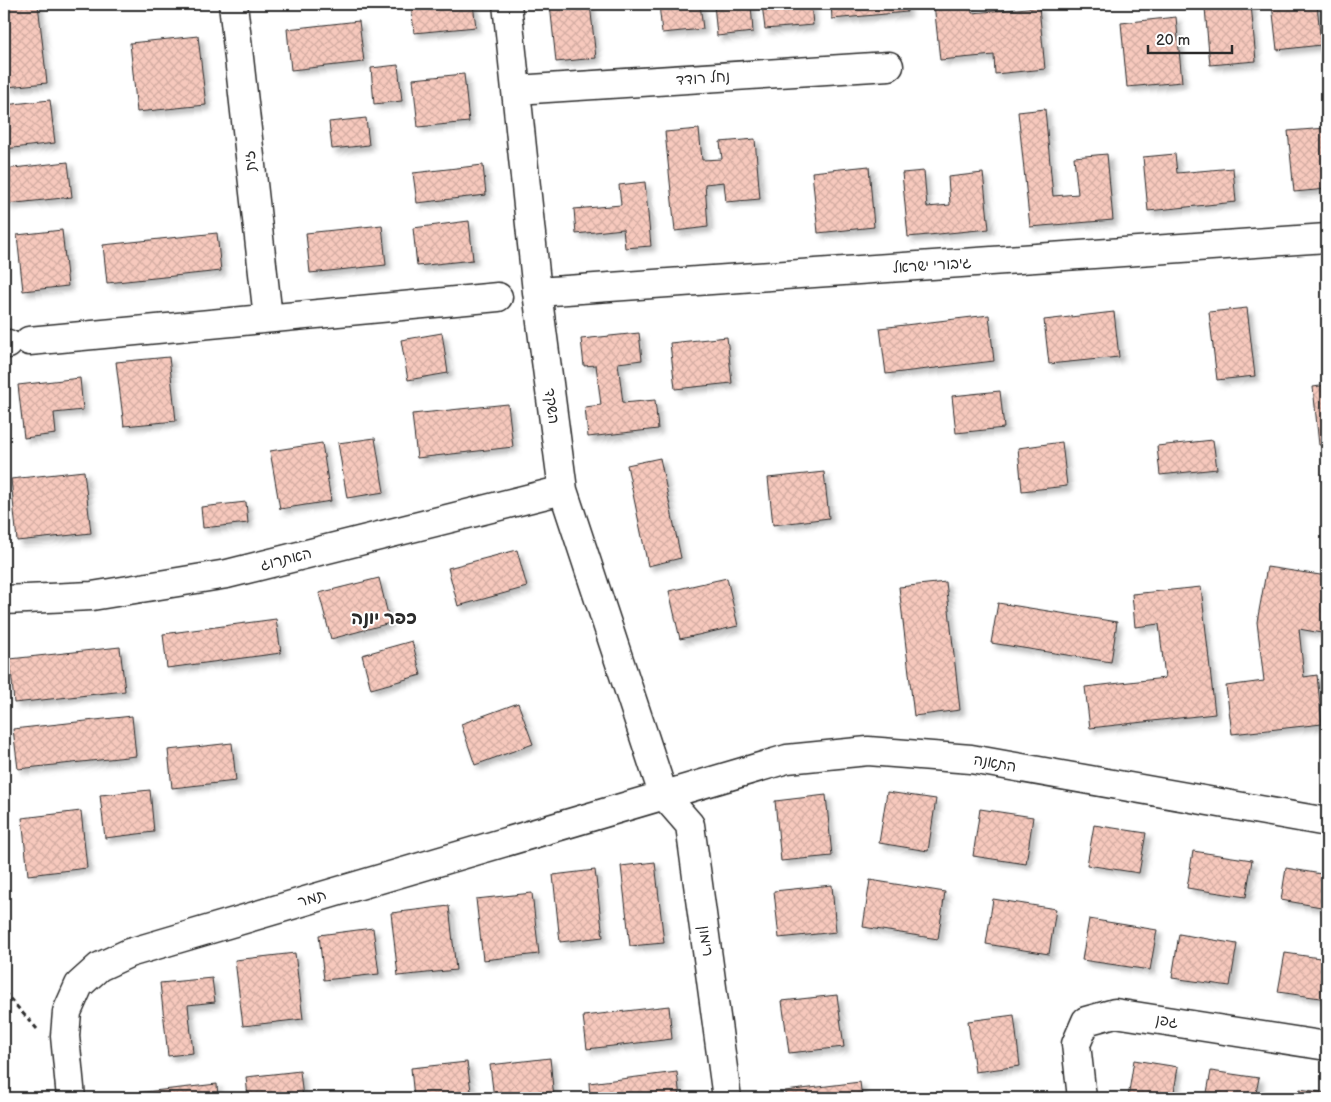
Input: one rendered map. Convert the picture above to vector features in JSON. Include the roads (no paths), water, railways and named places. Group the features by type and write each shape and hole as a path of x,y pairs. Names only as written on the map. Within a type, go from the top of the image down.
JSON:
{"street":[{"name":"זית","path":"233,4 268,318"},
{"name":"השקד","path":"507,4 537,292 563,490 663,794"},
{"name":"נחל רודד","path":"516,90 889,66"},
{"name":"גיבורי ישראל","path":"537,292 1327,238"},
{"path":"13,343 498,297"},
{"name":"האתרוג","path":"4,600 92,596 227,574 563,490"},
{"name":"התאנה","path":"663,794 787,759 868,751 971,759 1327,822"},
{"name":"תמר","path":"71,1098 65,1036 67,1012 79,985 99,967 128,953 663,794"},
{"name":"רימון","path":"663,794 690,825 727,1098"},
{"name":"גפן","path":"1082,1098 1076,1044 1086,1021 1115,1013 1327,1046"}],"district":[{"name":"כפר יונה","path":"384,618"}]}
